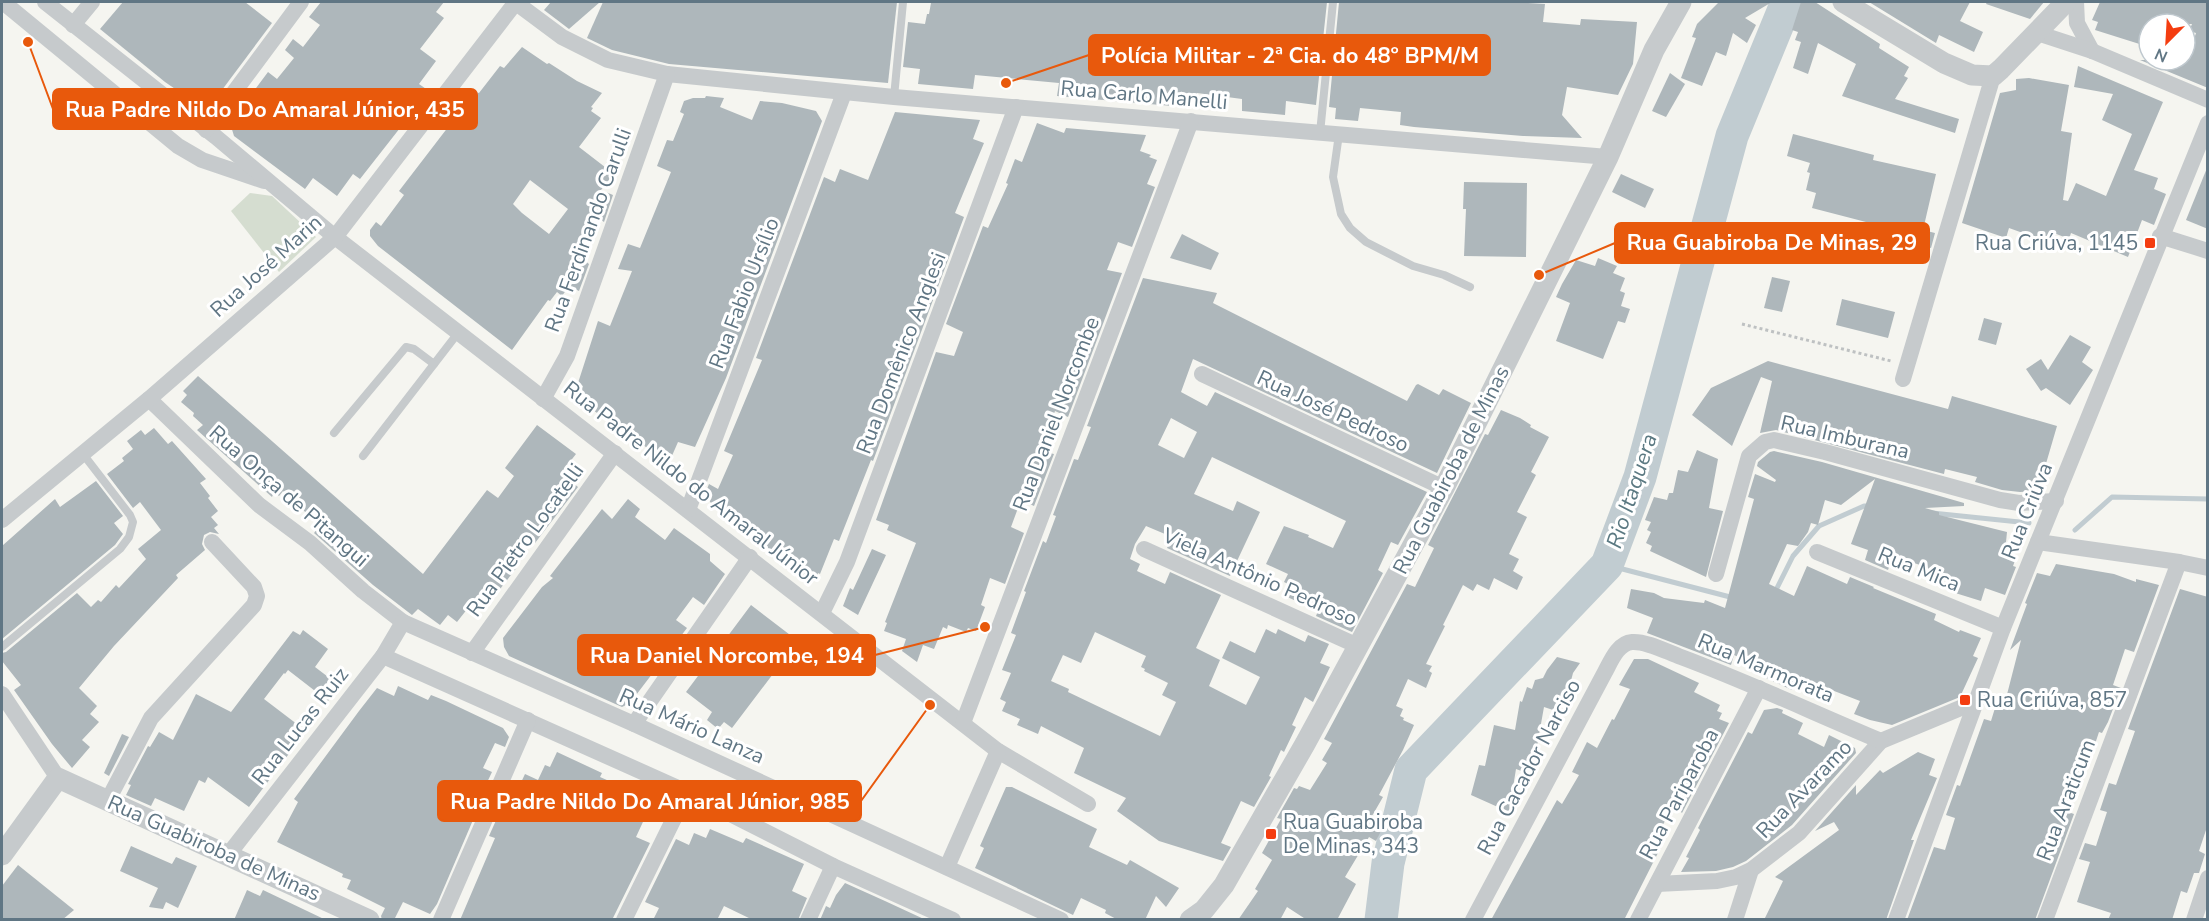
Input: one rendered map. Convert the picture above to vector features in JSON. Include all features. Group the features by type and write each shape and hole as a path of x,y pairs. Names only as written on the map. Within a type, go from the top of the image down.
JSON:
{"street":[{"name":"Rua Padre Nildo do Amaral Júnior","path":"6,2 178,146 202,159 275,185"},
{"name":"Rua Padre Nildo do Amaral Júnior","path":"45,2 275,185 335,237 750,557 998,752 1089,804"},
{"path":"74,26 92,2"},
{"path":"206,130 301,2"},
{"name":"Rua Carlo Manelli","path":"515,2 562,38 608,60 667,74 844,93 1608,157"},
{"name":"Rua José Marin","path":"2,520 149,399 335,237 515,2"},
{"name":"Rua Guabiroba de Minas","path":"1190,920 1204,910 1224,885 1444,488 1608,157 1654,50 1680,2"},
{"path":"1843,2 1944,63 1971,75 1993,76"},
{"path":"1905,372 1993,76 2066,2"},
{"path":"2076,2 2077,24 2082,37 2092,51"},
{"path":"2037,33 2092,51 2208,100"},
{"name":"Rua Ferdinando Carulli","path":"543,399 567,356 667,74"},
{"name":"Rua Fabio Ursílio","path":"688,510 844,93"},
{"name":"Rua Domênico Anglesi","path":"822,613 847,562 1016,107"},
{"name":"Rua Daniel Norcombe","path":"963,723 1191,121"},
{"name":"Rua Criúva","path":"1896,920 2003,628 2160,236 2208,123"},
{"path":"2160,236 2208,251"},
{"name":"Rua José Pedroso","path":"1202,374 1444,488"},
{"name":"Rua Onça de Pitangui","path":"149,399 260,505 310,543 363,591 402,622"},
{"name":"Rua Imburana","path":"1716,574 1749,456 1765,442 1774,440 2000,500 2053,506"},
{"name":"Rua Pietro Locatelli","path":"472,653 615,453"},
{"path":"2040,538 2208,568"},
{"path":"108,800 151,718 254,605 257,596 254,587 212,542"},
{"name":"Viela Antônio Pedroso","path":"1144,549 1358,646"},
{"name":"Rua Mica","path":"1817,552 2003,628"},
{"path":"634,724 750,557"},
{"name":"Rua Araticum","path":"2045,920 2180,562"},
{"name":"Rua Mário Lanza","path":"402,622 634,724 1061,920"},
{"name":"Rua Lucas Ruiz","path":"228,855 383,656 402,622"},
{"name":"Rua Marmorata","path":"1632,642 1652,646 1759,688 1881,741"},
{"name":"Rua Cacador Narciso","path":"1473,920 1605,672 1623,646 1632,642"},
{"path":"383,656 687,792 833,866 953,920"},
{"name":"Rua Pariparoba","path":"1638,920 1759,688"},
{"path":"2,694 58,778 2,855"},
{"name":"Rua Avaramo","path":"1657,884 1717,881 1736,877 1751,870 1799,833 1881,741 1976,702"},
{"path":"441,920 528,720"},
{"path":"947,867 998,752"},
{"name":"Rua Guabiroba de Minas","path":"58,778 369,920"},
{"path":"624,920 687,792"},
{"path":"808,920 833,866"},
{"path":"1735,920 1751,870"},
{"path":"2194,920 2208,878"}],"lane":[{"path":"894,97 903,2"},
{"path":"1320,133 1333,2"},
{"path":"1339,134 1333,177 1341,214 1350,228 1366,242 1413,266 1444,275 1470,288"},
{"path":"363,456 458,333"},
{"path":"334,434 406,347 414,349 434,363"},
{"path":"2,647 120,549 129,537 133,522 83,454"}],"path":[{"path":"1743,324 1905,372"}],"shaded area":[{"path":"250,193 272,196 316,237 279,272 231,211"}],"building":[{"path":"123,2 245,2 272,23 219,94 208,106 200,106 165,82 100,29"},
{"path":"321,2 444,2 436,12 444,18 420,49 436,61 419,84 429,91 360,179 353,174 337,196 313,178 305,189 234,136 230,123 268,72 277,79 294,58 285,50 293,39 303,47 320,25 309,17"},
{"path":"551,2 600,2 569,29 544,10"},
{"path":"603,2 897,2 888,83 669,64 612,50 587,38"},
{"path":"933,2 1327,2 1316,105 1286,101 1285,115 1242,111 1242,99 1197,93 1197,95 1185,93 1184,107 1057,96 1059,83 975,75 973,89 918,84 920,69 903,67 908,22 925,24"},
{"path":"1339,2 1545,4 1543,22 1580,25 1581,19 1637,22 1633,64 1618,95 1567,87 1562,115 1582,138 1523,136 1414,127 1400,125 1401,112 1360,108 1358,121 1335,119 1336,108 1329,107"},
{"path":"1719,2 1772,2 1745,18 1756,25 1747,43 1733,33 1726,56 1716,52 1702,86 1681,78 1696,38 1692,37 1697,24"},
{"path":"1801,2 1815,2 1880,44 1879,48 1909,67 1904,76 1908,78 1895,99 1959,119 1955,133 1842,96 1856,64 1818,43 1808,74 1793,68 1801,42 1795,40 1798,32 1792,30"},
{"path":"1869,2 1970,2 1960,21 1983,32 1974,52 1939,35 1936,43"},
{"path":"1987,2 2044,2 2030,19 1986,4"},
{"path":"2100,2 2208,2 2208,88 2169,72 2197,72 2197,12 2137,12 2137,43 2095,30 2098,22 2092,20"},
{"path":"522,47 547,64 549,63 577,81 602,93 591,107 593,108 591,111 601,118 579,147 614,174 601,190 613,195 604,222 596,216 572,251 589,264 579,291 569,286 562,296 557,292 550,301 548,300 512,350 378,246 370,236 370,230 376,222 381,226 404,195 399,191 475,92 479,93 500,66 504,68","holes":["530,180 568,209 549,234 513,204"]},
{"path":"2078,66 2163,102 2134,170 2158,178 2154,189 2166,194 2154,225 2142,220 2128,257 2071,233 2069,239 2054,233 2051,243 2009,228 2006,238 1962,223 2000,93 2016,90 2016,79 2029,78 2069,85 2061,131 2072,133 2063,200 2068,201 2076,183 2106,196 2132,134 2102,120 2113,94 2074,87"},
{"path":"1670,73 1685,84 1666,117 1652,111"},
{"path":"706,96 724,98 720,107 752,120 760,101 782,103 816,111 822,121 726,378 695,447 678,442 671,458 658,453 657,456 601,411 600,415 577,399 583,386 578,383 598,321 610,326 632,271 618,269 628,244 640,248 671,172 657,166 667,140 673,141 684,114 680,112 684,101"},
{"path":"895,112 980,120 973,139 984,143 955,213 964,217 873,461 871,460 839,541 834,539 820,574 818,573 817,576 808,572 806,577 764,545 765,541 722,507 721,510 710,502 709,497 705,494 709,484 718,489 733,455 724,451 762,360 756,358 824,177 835,182 840,169 868,180"},
{"path":"1037,123 1064,133 1066,128 1146,135 1140,151 1157,160 1147,184 1155,187 1132,247 1118,242 1107,270 1122,273 1068,417 1055,411 1040,451 1054,454 1034,506 1021,500 1011,527 1024,533 1005,584 990,578 981,605 985,607 976,631 968,628 966,632 948,625 947,629 943,627 934,649 923,645 917,662 902,651 906,639 884,631 887,623 885,622 916,543 887,530 889,525 876,520 936,352 954,356 963,332 946,324 983,226 988,228 1008,184 1006,183 1015,159 1022,162"},
{"path":"1793,134 1874,155 1873,160 1936,174 1923,230 1935,233 1931,248 1913,243 1908,259 1860,246 1866,222 1812,208 1816,193 1806,190 1810,163 1787,156"},
{"path":"2208,168 2208,229 2186,220"},
{"path":"1621,174 1654,189 1645,208 1612,192"},
{"path":"1464,182 1527,183 1526,257 1464,256 1466,209 1463,209"},
{"path":"1182,234 1219,253 1211,270 1170,258"},
{"path":"1598,258 1617,266 1613,273 1625,278 1620,291 1625,293 1621,306 1630,309 1625,323 1618,321 1603,359 1556,341 1570,303 1556,297 1562,284 1576,260 1595,266"},
{"path":"1772,277 1790,281 1782,312 1764,308"},
{"path":"1143,278 1217,293 1213,303 1407,401 1418,384 1439,395 1443,389 1471,403 1437,473 1193,359 1181,392 1207,406 1215,392 1427,492 1398,545 1391,542 1378,570 1383,573 1352,632 1316,616 1318,611 1283,595 1288,584 1284,582 1288,574 1266,564 1284,526 1309,535 1308,537 1333,548 1346,521 1212,457 1194,494 1233,511 1237,501 1260,512 1230,576 1167,548 1172,537 1146,526 1135,544 1130,559 1140,564 1137,571 1165,584 1170,572 1221,595 1196,648 1220,660 1209,686 1246,705 1260,677 1222,658 1230,641 1255,653 1266,629 1276,634 1278,629 1305,642 1308,635 1329,644 1320,663 1330,667 1313,702 1305,697 1292,725 1296,727 1284,752 1281,750 1269,776 1271,777 1254,807 1241,801 1221,843 1231,847 1223,861 1159,841 1117,811 1126,798 1074,773 1084,748 1041,726 1038,734 1017,725 1020,719 1002,711 1006,702 1000,699 1011,673 1002,670 1016,635 1011,633 1043,541 1046,543 1056,516 1053,515 1074,459 1078,460 1091,427 1087,426","holes":["1171,418 1197,432 1184,458 1158,445","1095,632 1146,656 1141,667 1145,669 1144,671 1168,683 1162,695 1176,702 1160,736 1068,692 1069,689 1051,681 1063,655 1081,663"]},
{"path":"1842,299 1895,312 1888,338 1836,325"},
{"path":"1984,318 2002,323 1996,345 1978,340"},
{"path":"2070,335 2091,347 2082,362 2093,370 2070,405 2046,388 2041,391 2026,369 2041,359 2048,370"},
{"path":"1768,361 1948,409 1952,396 2057,426 2038,491 2002,490 1975,482 1977,477 1945,469 1944,474 1776,430 1760,433 1772,381 1761,377 1732,446 1692,415 1711,388"},
{"path":"198,376 423,574 487,490 498,498 514,476 505,468 537,425 576,454 569,463 580,473 573,483 578,487 535,543 525,536 508,557 518,566 490,602 479,594 457,622 448,615 440,625 418,609 412,615 373,585 314,533 320,526 283,491 279,496 274,492 272,497 197,430 203,425 181,402 187,395 183,391"},
{"path":"1501,410 1520,418 1531,425 1530,427 1549,437 1531,472 1536,475 1517,512 1527,517 1509,554 1519,559 1513,571 1523,577 1517,590 1494,578 1489,590 1477,584 1473,591 1463,585 1426,664 1432,666 1429,671 1432,673 1426,688 1408,679 1396,706 1403,709 1400,716 1404,718 1403,720 1414,725 1379,795 1383,797 1372,816 1382,823 1380,833 1376,841 1369,837 1345,877 1356,884 1337,920 1307,920 1287,907 1280,920 1238,920 1258,891 1255,889 1272,860 1262,853 1281,819 1277,818 1294,788 1297,789 1299,786 1310,790 1327,763 1322,760 1332,743 1324,739 1407,584 1415,587 1434,548 1428,545 1485,434 1488,435"},
{"path":"154,428 168,444 172,441 206,479 200,483 218,511 211,517 218,525 214,528 219,534 210,532 204,535 202,544 205,550 176,575 178,578 114,646 79,688 97,706 90,714 99,722 82,740 90,747 72,768 14,690 21,685 2,661 2,653 77,593 91,607 98,600 101,602 116,585 119,588 146,559 138,549 161,530 140,502 133,508 107,474 124,461 122,458 133,449 127,441 141,430 145,435"},
{"path":"1697,450 1718,459 1709,508 1723,511 1706,577 1650,551 1652,546 1646,543 1651,532 1647,530 1651,522 1645,520 1654,497 1667,500 1669,493 1673,493 1678,470 1688,472"},
{"path":"1774,451 1822,462 1964,503 1964,506 1925,508 1939,512 1939,515 2007,532 2006,542 2015,546 2012,557 2016,558 2013,566 2016,567 2005,595 1985,588 1981,601 1952,592 1955,582 1924,571 1926,567 1893,556 1888,570 1865,560 1868,550 1851,544 1875,479 1841,505 1825,500 1818,525 1811,523 1808,532 1798,546 1787,544 1769,584 1794,596 1807,566 1847,584 1850,577 1936,614 1934,620 1959,632 1960,630 1981,638 1973,656 1978,658 1960,697 1892,725 1870,720 1854,714 1860,701 1797,678 1792,690 1762,676 1765,669 1734,655 1731,665 1647,633 1653,618 1627,608 1631,589 1654,593 1664,598 1704,603 1705,600 1725,608 1754,499 1748,497 1755,474 1775,482 1776,480 1757,466 1758,462"},
{"path":"96,481 123,516 114,523 123,534 115,545 2,639 2,546 55,499 60,507"},
{"path":"628,499 640,509 635,517 665,540 674,528 710,554 710,561 725,574 704,605 693,597 676,620 687,628 630,703 622,707 509,656 504,647 503,638 542,587 553,578 550,576 602,509 612,519"},
{"path":"872,549 886,555 858,615 843,606 850,588 853,590"},
{"path":"2056,564 2159,585 2134,652 2125,649 2113,685 2121,688 2108,722 2102,733 2099,732 2090,759 2084,757 2077,775 2065,811 2074,814 2035,920 1907,920 1934,847 1945,850 1955,818 1946,815 1957,785 1960,786 1984,719 1991,721 1995,708 2003,710 2021,640 2010,650 2037,573 2050,576"},
{"path":"2180,589 2208,597 2208,824 2199,851 2205,854 2199,873 2194,873 2187,893 2181,891 2172,920 2108,920 2111,913 2077,902 2090,862 2079,859 2085,843 2096,846 2107,812 2100,810 2109,783 2116,785 2135,731 2128,729"},
{"path":"751,605 798,641 732,728 724,722 718,729 707,720 712,712 686,692"},
{"path":"303,630 328,649 315,667 340,686 328,701 288,670 264,699 306,731 249,807 208,777 205,783 199,780 184,811 155,798 151,806 126,795 131,785 128,784 148,746 150,747 159,732 173,740 196,694 231,712 293,631 300,635"},
{"path":"1557,657 1580,663 1573,673 1566,700 1559,712 1544,707 1537,746 1540,747 1527,773 1516,769 1509,812 1471,795 1479,765 1485,766 1494,725 1515,730 1520,701 1522,702 1527,687 1532,689 1535,680 1543,678"},
{"path":"1634,659 1648,659 1699,683 1694,692 1720,705 1717,711 1722,713 1719,719 1729,723 1682,813 1674,805 1656,837 1664,841 1624,920 1491,920 1557,800 1562,804 1579,775 1572,772 1587,742 1597,748 1612,719 1614,720 1630,689 1619,685"},
{"path":"398,686 428,700 431,695 446,701 503,728 509,737 505,747 495,743 483,768 492,772 437,904 430,914 403,902 394,920 382,920 381,916 385,908 347,889 351,880 342,877 343,874 277,842 298,802 294,799 359,711 377,688 394,696"},
{"path":"1777,708 1783,710 1782,713 1803,723 1798,734 1824,747 1829,735 1855,748 1856,753 1792,825 1746,861 1716,871 1681,872 1700,830 1698,828 1748,732 1752,734 1764,710"},
{"path":"122,734 129,737 109,776 104,773"},
{"path":"557,752 602,773 600,777 639,794 641,791 660,800 664,806 659,816 648,811 636,837 650,843 612,920 460,920 495,838 489,836 502,807 508,810 525,774 538,780 545,765 550,767"},
{"path":"1918,752 1935,759 1929,775 1937,778 1911,840 1914,840 1886,920 1764,920 1783,881 1775,877 1839,830 1834,822 1815,831 1856,785 1856,795 1880,770 1883,773"},
{"path":"1006,787 1012,787 1097,829 1089,847 1127,865 1130,860 1179,888 1166,907 1156,896 1145,920 1118,920 1105,913 1106,910 1081,898 1073,915 975,868 984,848 980,846"},
{"path":"710,829 743,843 746,838 804,864 792,891 807,898 798,920 753,920 724,906 717,920 653,920 659,908 645,902 676,839 689,845 694,833 706,838"},
{"path":"131,846 172,864 176,857 197,866 178,908 166,902 163,909 149,907 158,888 120,871"},
{"path":"18,865 74,910 62,920 2,920 2,886"},
{"path":"845,883 926,920 820,920 826,906 830,908"},
{"path":"247,890 260,896 263,890 326,920 234,920"}],"waterway":[{"name":"Rio Itaquera","path":"1381,920 1388,863 1411,770 1607,565 1640,477 1732,136 1787,2"},
{"path":"2075,530 2112,497 2208,499"},
{"path":"1775,592 1793,556 1819,526 1864,506 1869,506"},
{"path":"1932,513 2029,523"},
{"path":"1607,565 1734,598"}],"place":[{"name":"Rua Padre Nildo Do Amaral Júnior, 435","path":"28,42"},
{"name":"Polícia Militar - 2ª Cia. do 48º BPM/M","path":"1006,83"},
{"name":"Rua Criúva, 1145","path":"2150,243"},
{"name":"Rua Guabiroba De Minas, 29","path":"1539,275"},
{"name":"Rua Daniel Norcombe, 194","path":"985,627"},
{"name":"Rua Criúva, 857","path":"1965,700"},
{"name":"Rua Padre Nildo Do Amaral Júnior, 985","path":"930,705"},
{"name":"Rua Guabiroba De Minas, 343","path":"1271,834"}]}
